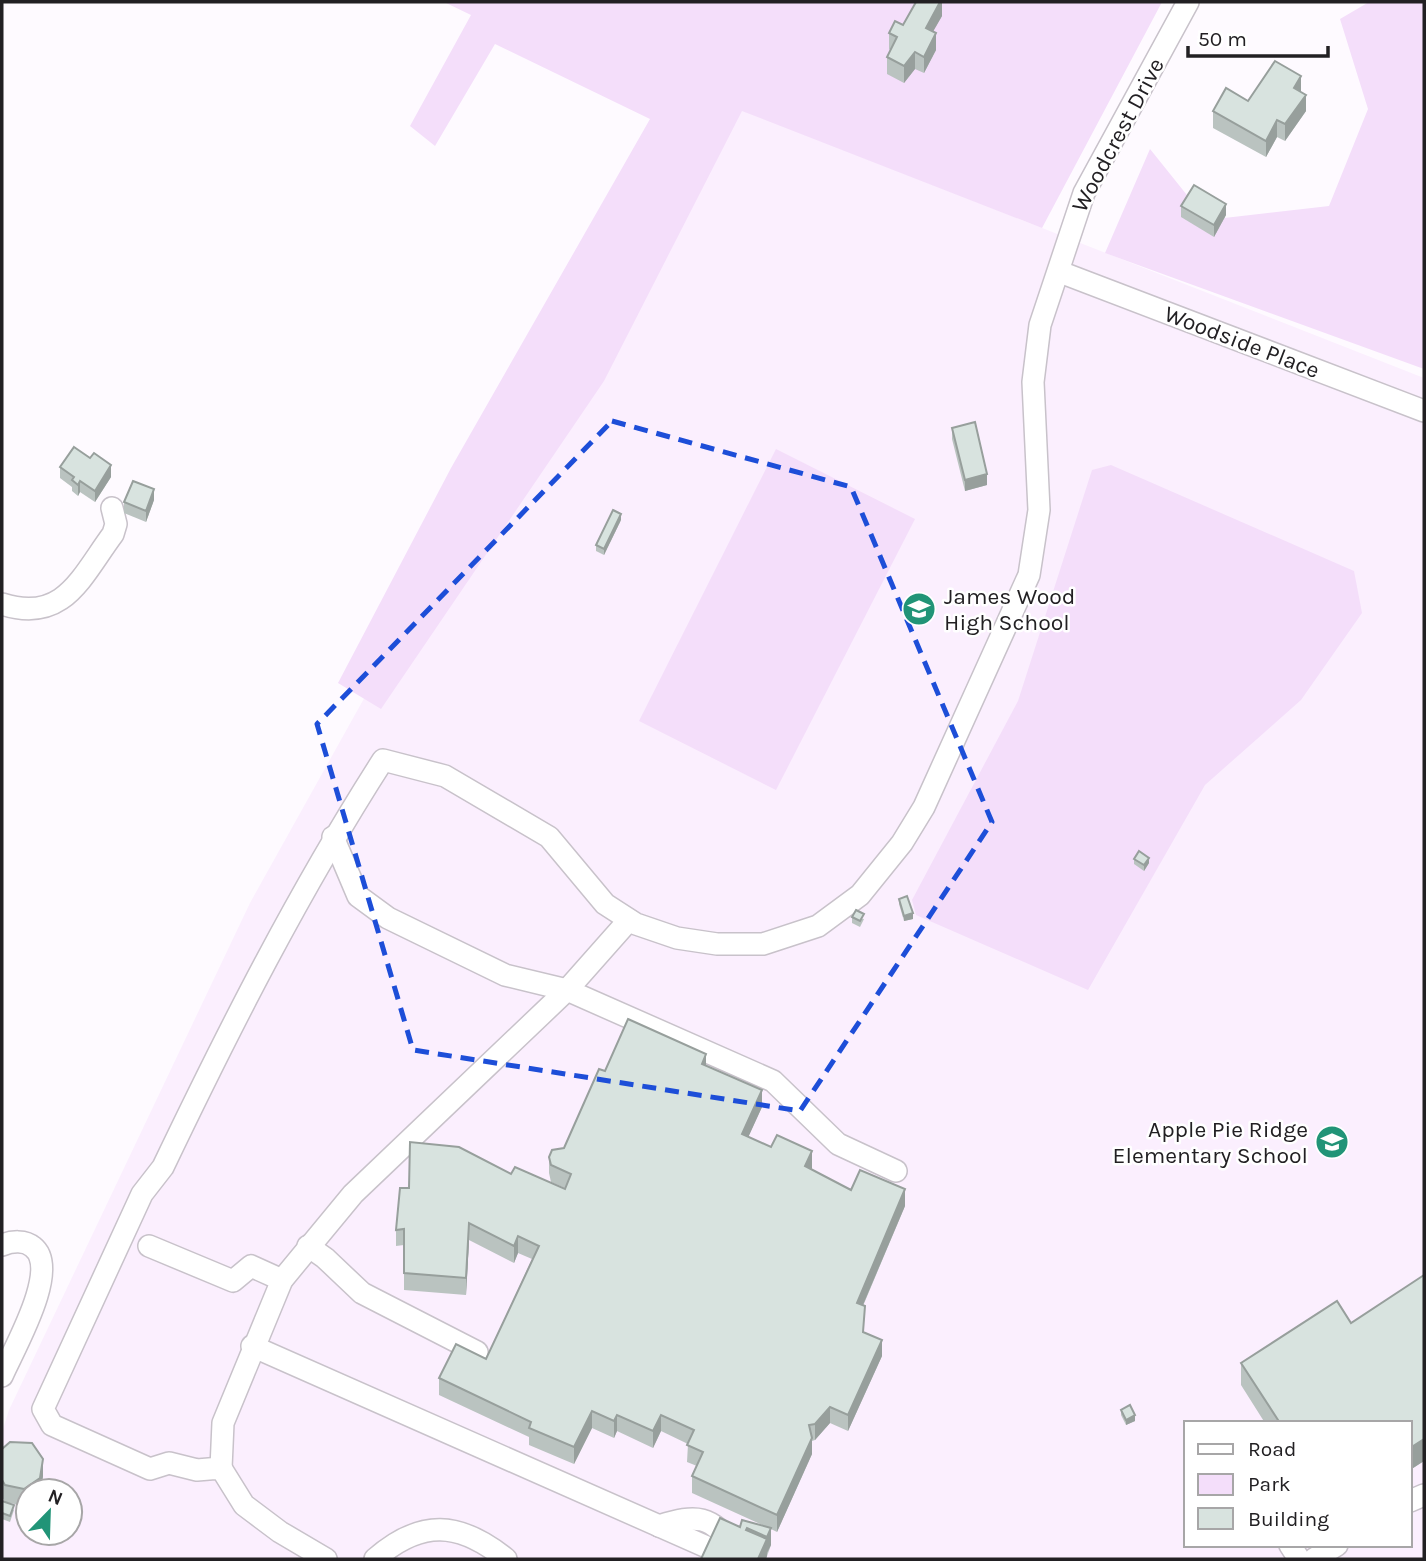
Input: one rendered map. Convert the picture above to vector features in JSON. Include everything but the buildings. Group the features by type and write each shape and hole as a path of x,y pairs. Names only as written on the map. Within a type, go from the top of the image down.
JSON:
{"street":[{"name":"Woodcrest Drive","path":"333,837 383,760 445,776 549,837 588,887 605,904 629,920 677,938 716,944 763,944 818,926 860,895 902,843 924,807 1029,575 1040,510 1034,353 1040,325 1060,272 1072,225 1084,193 1188,2"},
{"name":"Woodside Place","path":"1060,272 1424,411"},
{"path":"2,604 24,611 41,610 54,605 68,594 113,534 116,524 112,508"},
{"path":"333,837 358,896 388,918 505,975 568,990 773,1081 838,1144 896,1171"},
{"path":"220,1468 197,1470 169,1463 150,1469 52,1425 43,1409 142,1194 163,1167 262,965 333,837"},
{"path":"326,1559 280,1532 244,1505 220,1468 222,1423 252,1346 282,1280 361,1186 568,990 629,920"},
{"path":"2,1245 21,1242 31,1245 39,1253 43,1271 39,1290 2,1376"},
{"path":"149,1246 233,1281 251,1266 282,1280"},
{"path":"308,1246 326,1258 362,1293 477,1352"},
{"path":"252,1346 736,1559"},
{"path":"375,1559 396,1541 411,1534 435,1529 460,1532 486,1543 506,1559"},
{"path":"1314,1559 1335,1547"}],"highlighted area":[{"path":"612,421 851,487 992,822 800,1111 413,1050 317,724"}],"shaded area":[{"name":"James Wood High School","path":"701,94 1424,378 1424,1559 2,1559 2,1432 9,1410 250,903"}],"green space":[{"path":"444,2 1162,2 1042,228 742,111 604,381 381,709 338,683 451,468 650,119 495,44 435,146 410,126 471,15"},
{"path":"1369,2 1424,2 1424,369 1105,253 1150,149 1207,220 1329,206 1368,109 1340,19"},
{"path":"776,449 915,519 776,790 639,721"},
{"path":"1111,465 1354,571 1362,613 1301,700 1205,785 1088,990 916,915 912,900 1018,701 1092,470"}],"place":[{"name":"James Wood High School","path":"919,609"},
{"name":"Apple Pie Ridge Elementary School","path":"1332,1142"}]}
